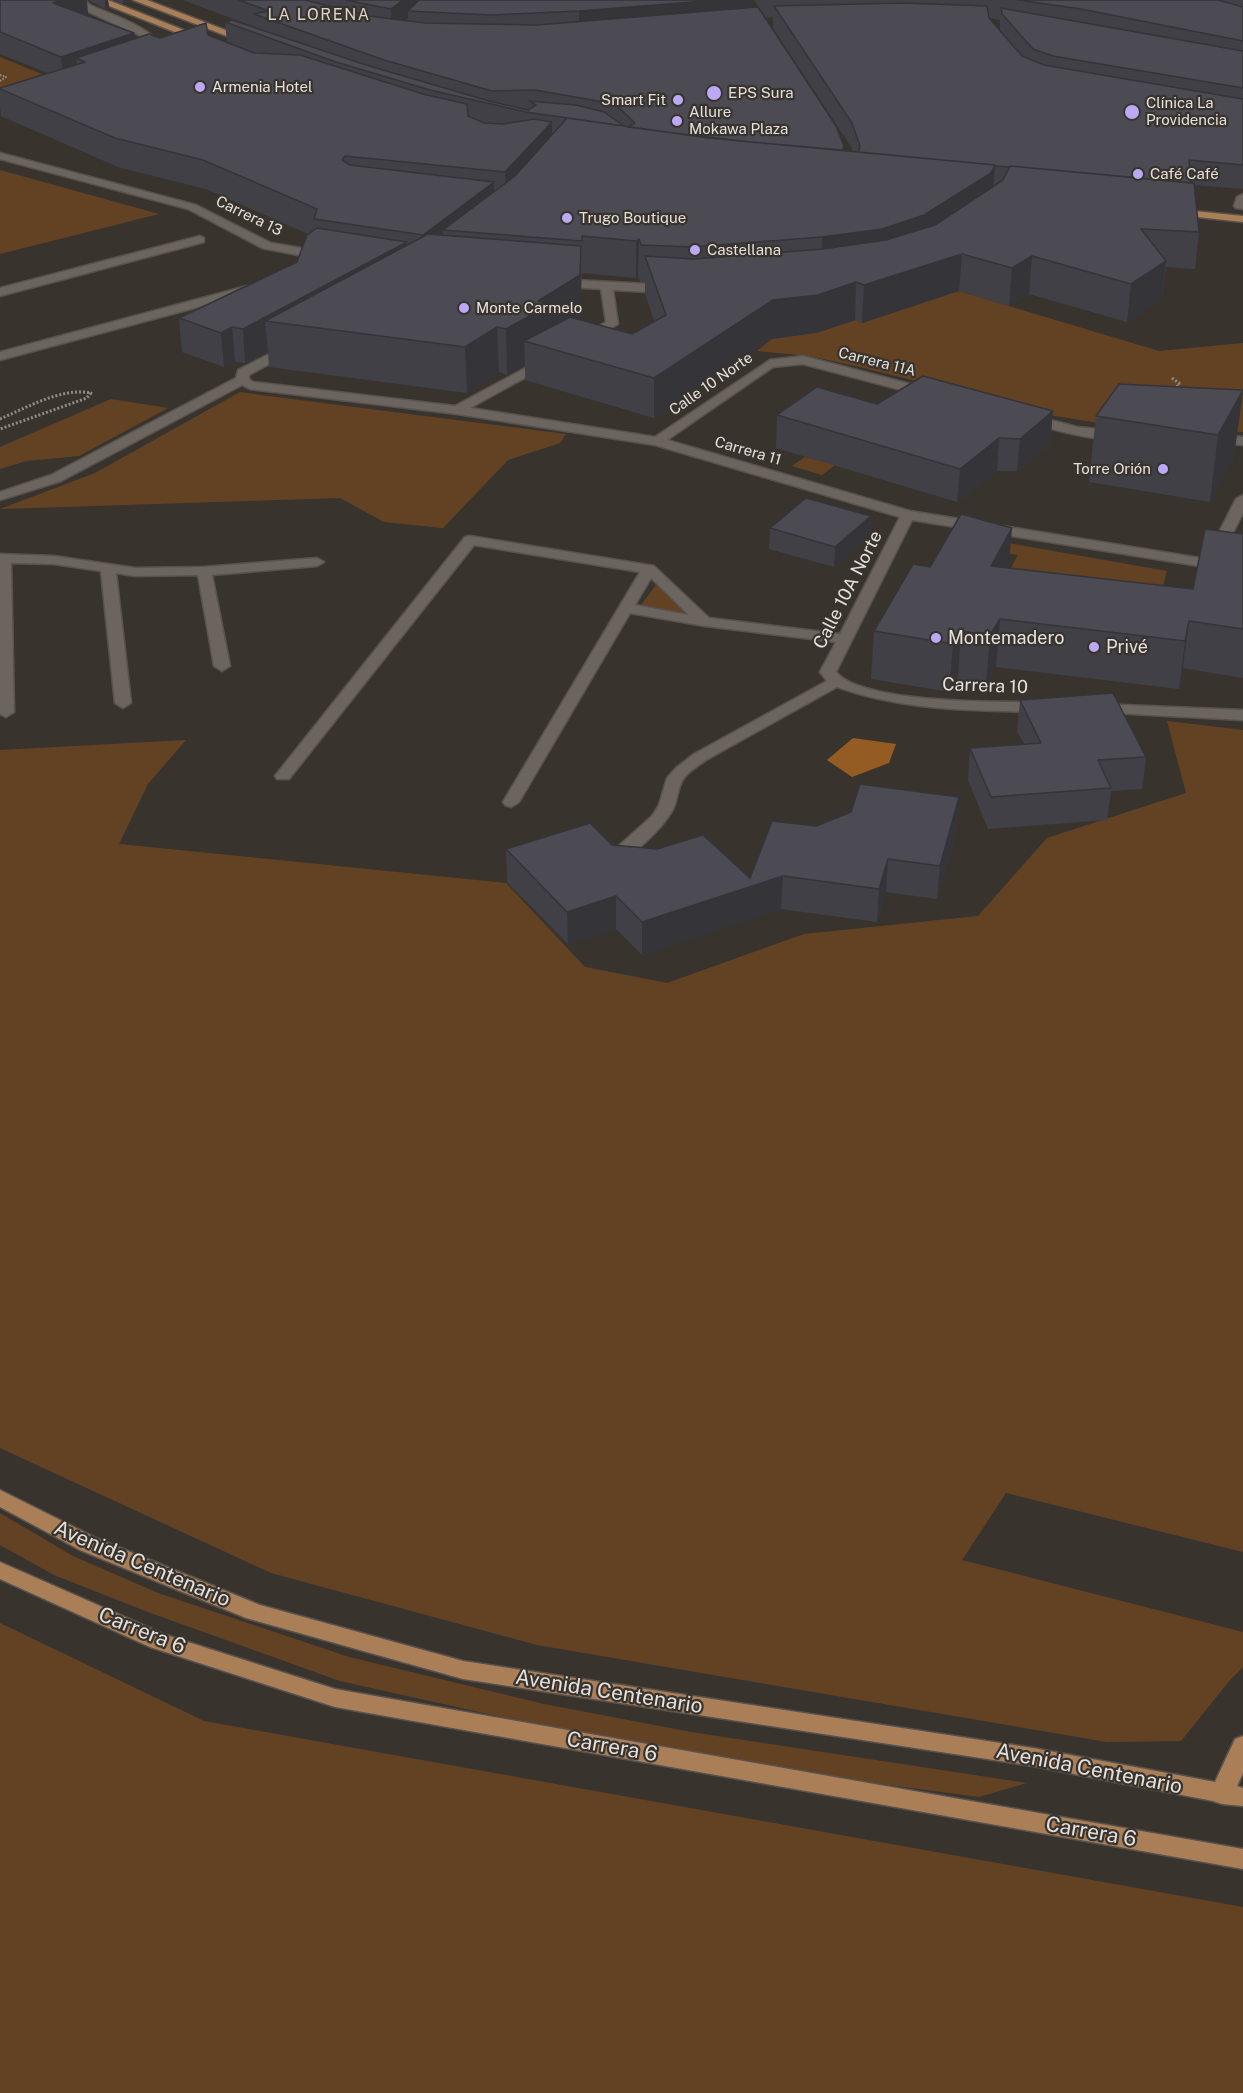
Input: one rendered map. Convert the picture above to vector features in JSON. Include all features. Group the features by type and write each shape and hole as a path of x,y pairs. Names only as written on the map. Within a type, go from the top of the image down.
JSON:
{"main road":[{"path":"99,0 214,43"},
{"path":"138,0 262,46"},
{"path":"1170,200 1242,203"},
{"path":"1162,211 1243,219"},
{"name":"Avenida Centenario","path":"0,1498 88,1544 254,1612 463,1670 1033,1757 1233,1796"},
{"name":"Carrera 6","path":"0,1570 158,1641 335,1698 1243,1859"},
{"path":"1233,1796 1243,1745"}],"street":[{"path":"80,0 86,8 147,35 154,41 156,49 145,58"},
{"name":"Carrera 13","path":"0,156 192,207 210,214 259,242 278,249 339,258"},
{"path":"0,292 200,240"},
{"path":"302,265 317,254"},
{"path":"540,281 682,290"},
{"path":"457,411 612,324 607,287"},
{"path":"2,353 257,288"},
{"path":"0,496 56,478 242,380 243,373 304,339"},
{"name":"Carrera 11A","path":"786,360 803,360 940,396"},
{"name":"Calle 10 Norte","path":"657,441 770,364 786,360"},
{"name":"Carrera 11","path":"242,380 250,385 457,411 657,441 908,515 1243,569"},
{"path":"1020,416 1077,431 1134,436"},
{"path":"1198,439 1243,441"},
{"path":"1210,564 1243,500"},
{"name":"Calle 10A Norte","path":"836,682 828,672 908,515"},
{"path":"283,776 470,540 649,568 705,622"},
{"path":"6,712 2,558 54,560 135,573 204,571 317,562"},
{"path":"108,567 123,703"},
{"path":"511,802 649,568"},
{"path":"204,571 222,666"},
{"path":"625,608 705,622 846,639"},
{"path":"610,861 652,826 664,811 671,796 673,782 682,770 700,757 836,682"},
{"name":"Carrera 10","path":"836,682 851,688 939,705 1054,708"},
{"path":"1088,708 1210,712 1243,716"}],"path":[{"path":"0,75 6,78 0,81"},
{"path":"1171,392 1180,384 1172,378"},
{"path":"0,419 70,393 85,390 91,393 87,398 0,429"}],"shaded area":[{"path":"0,57 44,75 0,96"},
{"path":"0,170 159,214 0,254"},
{"path":"912,277 1159,351 1243,343 1243,432 1131,428 1055,416 860,367 809,356 757,351 773,338 816,333 855,320 862,323 891,313"},
{"path":"240,392 566,434 560,443 508,460 443,528 384,522 340,498 0,509 95,473"},
{"path":"111,399 168,408 79,456 26,461 0,469 0,447"},
{"path":"805,457 835,465 822,475 792,466"},
{"path":"962,535 1167,571 1150,632 990,607 1018,555 945,543 947,536"},
{"path":"656,585 696,615 641,605"},
{"path":"1167,721 1243,730 1243,1552 1006,1493 962,1560 1243,1632 1243,1667 1181,1741 1107,1742 537,1645 271,1573 0,1448 0,750 186,740 148,784 119,844 506,883 585,967 667,983 804,934 978,916 1047,838 1186,793"},
{"path":"853,738 896,744 889,763 852,777 827,760"},
{"path":"0,1513 73,1556 158,1593 349,1657 544,1704 691,1732 1027,1783 979,1797 685,1758 340,1681 148,1612 54,1575 0,1545"},
{"path":"0,1623 204,1721 1243,1907 1243,2093 0,2093"}],"building":[{"path":"0,0 61,0 53,3 134,33 61,57 0,32"},
{"path":"239,0 305,0 369,16 425,23 537,25 758,7 836,126 844,146 842,150 751,142 628,127 635,123 615,104 535,90 492,91 384,60 254,14 269,11"},
{"path":"346,0 403,0 391,9"},
{"path":"419,0 718,0 579,11 491,15 408,11"},
{"path":"1018,0 1218,0 1243,7 1243,41 1081,9"},
{"path":"902,3 987,6 989,18 1022,56 1044,65 1243,99 1243,165 1189,160 1191,183 859,152 860,146 852,123 774,6"},
{"path":"1001,8 1243,51 1243,88 1053,56 1033,49 1002,14"},
{"path":"232,20 366,65 489,101 528,110 536,105 529,101 576,105 604,112 624,126 526,112 430,90 336,62 225,22"},
{"path":"206,23 208,35 254,53 300,55 423,94 467,104 468,116 484,123 503,124 534,119 552,122 505,172 345,156 342,160 350,165 494,182 423,235 314,219 317,209 203,160 115,138 0,89 85,62 76,58 149,34 160,38"},
{"path":"567,118 709,138 995,165 991,173 924,215 882,229 822,237 693,247 641,245 639,239 636,241 582,236 582,241 443,230 515,176"},
{"path":"1010,166 1194,183 1199,232 1141,229 1166,261 1131,284 1032,256 1012,268 962,254 864,285 856,282 818,295 773,300 654,378 524,341 570,317 632,334 666,315 645,256 694,259 823,249 886,240 935,225 1003,180"},
{"path":"317,228 407,242 243,329 232,327 221,333 179,318 297,262 307,235"},
{"path":"428,234 581,246 580,275 538,301 551,304 506,329 497,327 465,347 265,321"},
{"path":"923,376 1053,411 1020,439 999,438 960,469 777,415 817,387 877,404"},
{"path":"1119,384 1243,390 1218,435 1096,416"},
{"path":"806,498 871,516 835,547 770,528"},
{"path":"961,514 1012,528 991,566 1193,589 1205,529 1243,534 1243,629 1189,621 1185,641 1000,619 990,635 961,631 953,644 874,631 913,564 930,567"},
{"path":"1113,693 1146,757 1098,760 1111,788 991,797 970,748 1041,743 1020,700"},
{"path":"860,784 959,797 940,866 888,859 879,889 783,876 642,922 616,896 567,912 506,849 590,823 612,845 657,849 703,835 750,878 772,821 816,826 851,812"}],"place":[{"name":"Armenia Hotel","path":"200,87"},
{"name":"EPS Sura","path":"714,93"},
{"name":"Smart Fit","path":"678,100"},
{"name":"Clínica La Providencia","path":"1132,112"},
{"name":"Allure Mokawa Plaza","path":"677,121"},
{"name":"Café Café","path":"1138,174"},
{"name":"Trugo Boutique","path":"567,218"},
{"name":"Castellana","path":"695,250"},
{"name":"Monte Carmelo","path":"464,308"},
{"name":"Torre Orión","path":"1163,469"},
{"name":"Montemadero","path":"936,638"},
{"name":"Privé","path":"1094,647"}],"district":[{"name":"LA LORENA","path":"319,15"}]}
